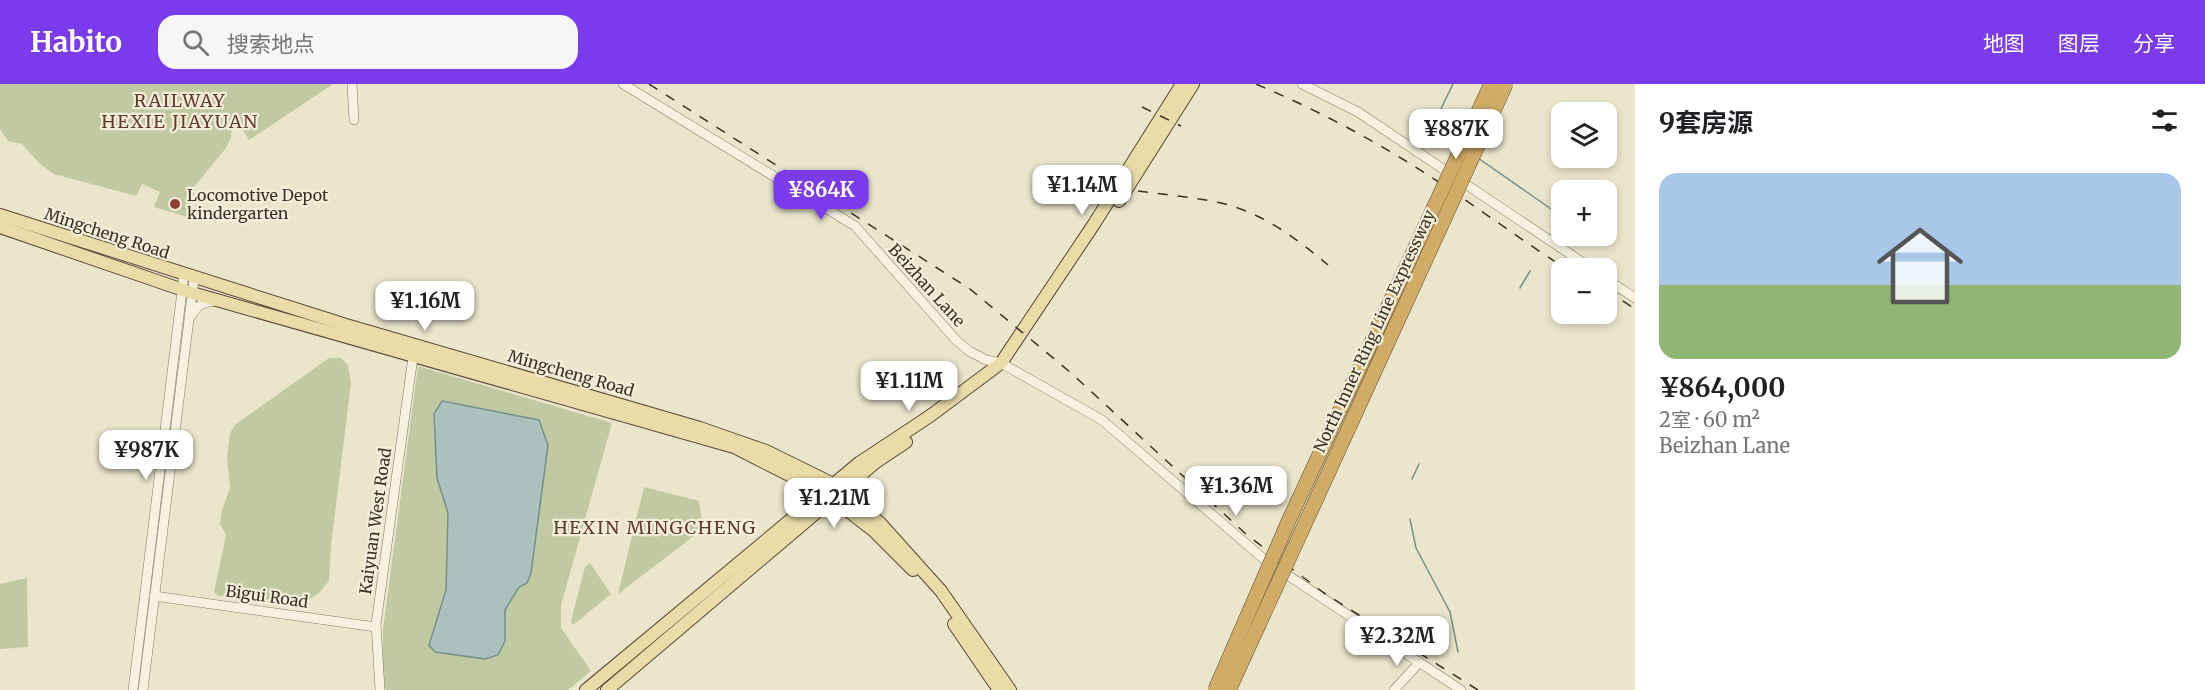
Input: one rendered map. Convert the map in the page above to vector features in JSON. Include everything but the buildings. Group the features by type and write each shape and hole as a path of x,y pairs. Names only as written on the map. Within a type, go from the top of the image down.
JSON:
{"highway":[{"name":"North Inner Ring Line Expressway","path":"1215,690 1289,520 1491,84"},
{"name":"North Inner Ring Line Expressway","path":"1229,690 1506,84"}],"main road":[{"path":"835,492 859,463 1005,364 1182,84"},
{"path":"586,690 835,492 935,422 1005,364 1086,241 1107,219 1193,84"},
{"name":"Mingcheng Road","path":"0,215 189,277 700,428 766,451 819,477 860,513 928,588 999,690"},
{"name":"Mingcheng Road","path":"0,226 187,291 734,447 835,492"},
{"path":"819,477 829,477 839,472 924,416 930,416"},
{"path":"796,476 806,500 803,518"},
{"path":"607,690 803,518 837,513 860,513 855,499 858,478"},
{"name":"Mingcheng Road","path":"860,513 885,528 941,591 1010,690"}],"street":[{"path":"352,84 354,120"},
{"name":"Beizhan Lane","path":"623,84 855,226 956,340 969,351 986,360 1005,364 1102,420 1265,560 1461,690"},
{"path":"1302,84 1358,112 1576,258"},
{"path":"142,690 189,321 187,291 189,277"},
{"path":"161,282 172,292 179,307"},
{"path":"1617,286 1635,298"},
{"path":"134,690 179,307 187,291"},
{"path":"189,321 196,308 204,302 218,300"},
{"name":"Kaiyuan West Road","path":"380,690 376,627 413,357"},
{"name":"Bigui Road","path":"154,596 376,627"},
{"path":"1394,690 1419,663"}],"green space":[{"path":"0,84 333,84 249,140 233,115 231,137 226,148 193,188 194,194 187,217 154,207 160,192 142,184 136,196 54,174 40,164 22,144 8,141 0,129"},
{"path":"329,358 341,358 348,365 351,383 331,546 329,581 319,593 303,604 218,596 214,592 226,535 220,524 222,510 230,488 227,457 230,433 236,424"},
{"path":"418,366 612,423 561,605 561,628 591,671 568,690 386,690 383,682 383,629"},
{"path":"644,487 699,501 703,529 618,594"},
{"path":"590,563 611,594 573,625 571,621 585,567"},
{"path":"27,578 28,647 0,649 0,584"}],"shaded area":[{"path":"442,401 539,420 548,445 531,573 527,583 519,587 505,610 505,641 498,655 485,659 435,652 429,645 446,590 448,513 437,478 434,414"}],"waterway":[{"path":"1453,84 1437,117 1442,132 1457,143"},
{"path":"1478,158 1551,209"},
{"path":"1520,288 1530,271"},
{"path":"1412,479 1419,464"},
{"path":"1410,519 1416,548 1450,612 1458,652"}],"railway":[{"path":"649,84 970,289 1070,372 1247,535 1324,593 1478,690"},
{"path":"1256,84 1321,114 1385,148 1551,259"},
{"path":"1142,107 1181,126"},
{"path":"1138,191 1211,201 1236,207 1265,220 1291,236 1328,265"},
{"path":"1617,297 1635,309"}],"place":[{"name":"Locomotive Depot kindergarten","path":"175,204"}],"district":[{"name":"RAILWAY HEXIE JIAYUAN","path":"180,111"},
{"name":"HEXIN MINGCHENG","path":"655,528"}]}
